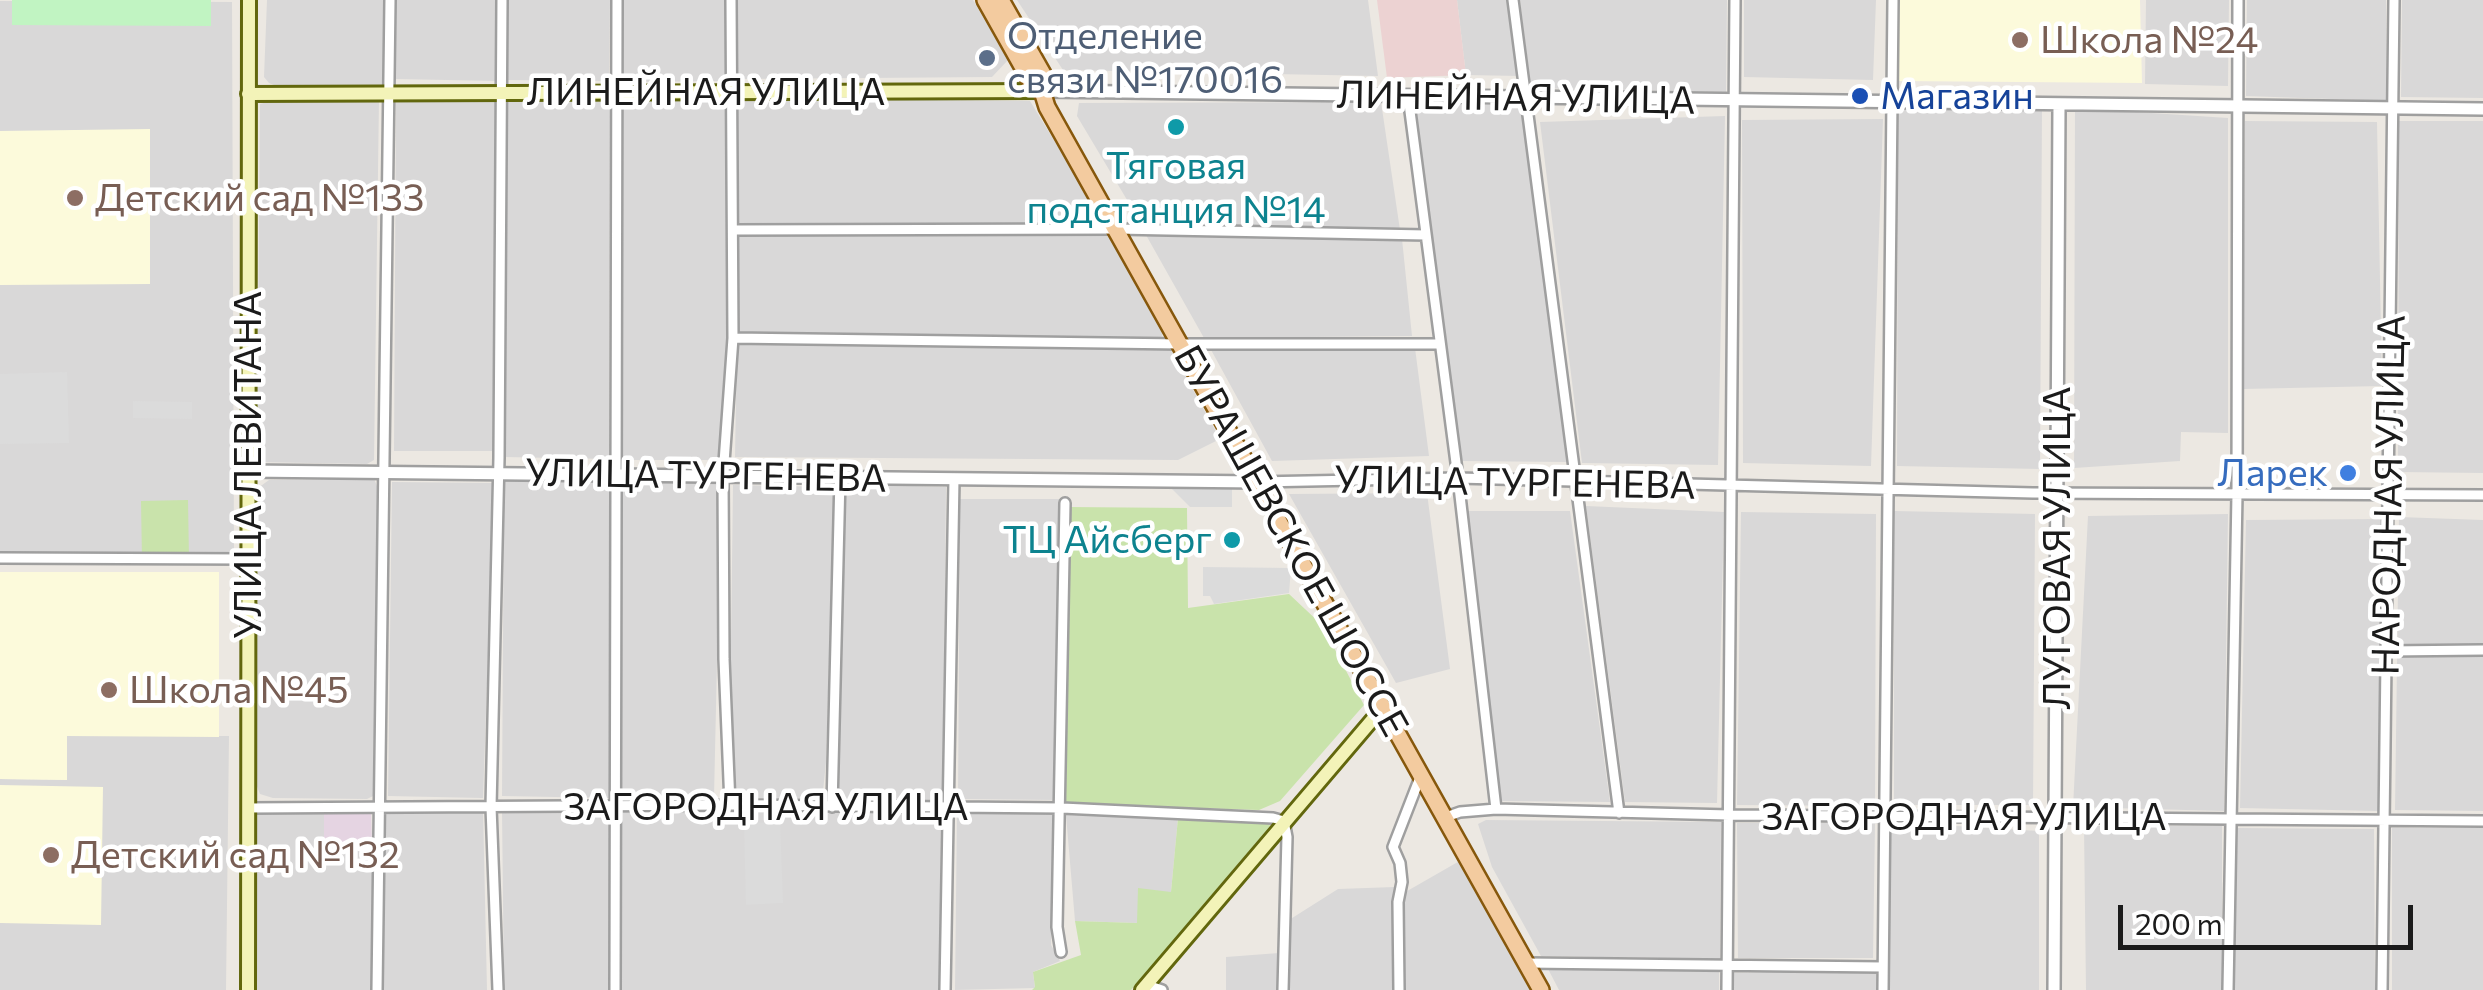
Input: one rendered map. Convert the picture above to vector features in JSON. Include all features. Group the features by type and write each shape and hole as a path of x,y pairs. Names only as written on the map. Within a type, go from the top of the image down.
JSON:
{"main road":[{"name":"УЛИЦА ЛЕВИТАНА","path":"248,0 248,990"},
{"name":"БУРАШЕВСКОЕ ШОССЕ","path":"984,0 1031,82 1042,91"},
{"name":"БУРАШЕВСКОЕ ШОССЕ","path":"1001,0 1043,74 1042,91 1047,107 1541,990"},
{"name":"ЛИНЕЙНАЯ УЛИЦА","path":"248,94 1042,91"},
{"path":"1144,987 1384,706"}],"street":[{"path":"377,990 390,0"},
{"path":"498,990 491,807 499,474 502,0"},
{"path":"615,990 617,0"},
{"path":"730,805 723,476 733,338 731,0"},
{"path":"1513,0 1619,813"},
{"path":"1728,990 1735,0"},
{"path":"1883,990 1893,0"},
{"path":"2228,990 2237,494 2238,0"},
{"name":"НАРОДНАЯ УЛИЦА","path":"2382,990 2394,0"},
{"name":"ЛИНЕЙНАЯ УЛИЦА","path":"1042,91 2483,109"},
{"path":"1408,96 1496,809"},
{"name":"ЛУГОВАЯ УЛИЦА","path":"2054,990 2059,106"},
{"path":"734,230 1117,229 1426,235"},
{"path":"733,338 1439,344"},
{"name":"УЛИЦА ТУРГЕНЕВА","path":"248,471 1258,482 1458,478 2058,493 2483,495"},
{"path":"832,807 840,478"},
{"path":"945,990 954,479"},
{"path":"1062,952 1058,927 1065,503"},
{"path":"0,558 248,559"},
{"path":"2386,651 2483,650"},
{"path":"1398,990 1398,902 1402,882 1393,847 1421,774"},
{"name":"ЗАГОРОДНАЯ УЛИЦА","path":"248,808 1062,808 1284,821"},
{"name":"ЗАГОРОДНАЯ УЛИЦА","path":"1446,817 1496,809 1729,815 2483,821"},
{"path":"1283,990 1287,836 1284,821"},
{"path":"1527,964 1882,967"},
{"path":"1144,987 1162,990"}],"shaded area":[{"path":"267,0 384,0 385,90 279,87 269,83 264,77"},
{"path":"395,0 499,0 499,81 395,79"},
{"path":"508,0 610,0 609,81 508,80"},
{"path":"621,0 727,0 728,81 619,82"},
{"path":"737,0 973,0 1008,60 992,77 738,79"},
{"path":"1017,0 1368,0 1378,76 1063,70"},
{"path":"1377,0 1457,0 1466,75 1387,78"},
{"path":"1457,0 1510,0 1521,76 1466,75"},
{"path":"1520,0 1727,0 1726,92 1531,88"},
{"path":"1744,0 1876,0 1873,80 1744,77"},
{"name":"Школа №24","path":"1899,0 2140,0 2142,83 1897,81"},
{"path":"2146,0 2229,0 2228,86 2145,84"},
{"path":"2247,0 2386,0 2387,101 2246,96"},
{"path":"2402,0 2483,0 2483,98 2401,97"},
{"path":"0,1 232,2 234,556 0,553"},
{"path":"507,97 610,98 609,459 504,457"},
{"path":"619,97 727,98 726,460 619,460"},
{"path":"738,98 1030,101 1100,216 1096,225 738,224"},
{"path":"379,99 374,460 367,464 257,462 260,104 275,100"},
{"path":"497,99 495,451 394,451 396,100"},
{"path":"1381,102 1400,230 1142,225 1077,116 1079,103"},
{"path":"1412,102 1524,102 1568,462 1460,461"},
{"path":"1898,105 2042,108 2040,469 1897,466"},
{"path":"2075,108 2228,118 2228,433 2181,432 2180,461 2074,468"},
{"path":"1725,116 1718,465 1582,463 1540,122"},
{"path":"1883,119 1871,466 1743,463 1742,120"},
{"path":"2245,121 2377,122 2382,386 2243,389"},
{"path":"2399,121 2483,121 2483,473 2398,472"},
{"name":"Детский сад №133","path":"150,129 150,284 0,285 0,131"},
{"path":"1108,232 1164,331 1160,340 737,333 737,234"},
{"path":"1146,235 1402,239 1412,336 1204,338"},
{"path":"737,341 1170,348 1220,439 1178,460 735,457"},
{"path":"1210,348 1415,348 1429,456 1272,461"},
{"path":"67,372 69,443 0,444 0,374"},
{"path":"133,401 192,402 192,419 133,418"},
{"path":"374,479 378,488 373,796 273,798 260,794 256,784 258,488 269,480"},
{"path":"504,479 609,481 610,798 502,796"},
{"path":"618,480 721,482 714,797 619,796"},
{"path":"392,482 494,483 483,798 388,796"},
{"path":"848,484 946,487 943,802 842,803 839,795 843,493"},
{"path":"733,485 834,487 822,801 729,797"},
{"path":"1170,487 1232,488 1232,507 1190,507"},
{"path":"1427,493 1450,669 1396,683 1289,494"},
{"path":"960,499 1061,499 1059,800 958,799"},
{"path":"1586,506 1724,512 1717,803 1625,802"},
{"path":"1462,511 1570,511 1610,802 1498,801"},
{"path":"1894,511 2035,514 2033,805 1894,805"},
{"path":"1741,512 1876,514 1875,806 1737,805"},
{"path":"2228,514 2224,811 2073,807 2088,516"},
{"path":"2399,517 2483,520 2483,811 2395,810"},
{"path":"2381,519 2378,811 2240,808 2246,520"},
{"path":"1203,567 1291,568 1289,593 1214,604 1210,596 1203,596"},
{"name":"Школа №45","path":"0,572 219,572 219,737 67,736 67,780 0,779"},
{"path":"67,736 229,736 226,990 0,990 0,779 66,780"},
{"name":"Детский сад №132","path":"0,785 103,787 101,925 0,923"},
{"path":"383,807 483,809 487,990 381,990"},
{"path":"268,810 324,811 325,847 372,846 373,990 256,990 257,814"},
{"path":"371,810 372,846 324,847 324,811"},
{"path":"502,810 941,813 940,990 504,990"},
{"path":"957,810 1053,813 1051,945 1060,961 1033,972 1035,988 955,990"},
{"path":"1066,815 1178,818 1171,892 1138,923 1075,921"},
{"path":"1486,820 1721,822 1720,959 1541,956 1492,867 1478,824"},
{"path":"780,822 783,903 746,905 744,823"},
{"path":"1889,822 2039,831 2039,990 1888,990"},
{"path":"1737,823 1875,823 1873,958 1738,958"},
{"path":"2084,826 2222,826 2222,990 2086,990"},
{"path":"2483,827 2483,990 2392,990 2392,828"},
{"path":"2237,828 2374,829 2375,990 2234,990"},
{"path":"1463,859 1535,990 1401,990 1402,894"},
{"path":"1395,887 1396,990 1288,990 1289,920 1338,889"},
{"path":"1279,953 1279,990 1226,990 1226,957"},
{"path":"1547,967 1719,972 1719,990 1559,990"},
{"path":"1877,969 1876,990 1732,990 1732,973"}],"green space":[{"path":"12,0 211,0 211,26 12,25"},
{"path":"188,500 189,560 142,561 141,501"},
{"path":"1068,507 1187,508 1188,608 1289,594 1322,625 1364,705 1280,801 1259,810 1066,804"},
{"path":"1178,818 1261,819 1270,826 1131,990 1032,990 1033,972 1081,955 1075,921 1137,923 1138,888 1171,892"}],"place":[{"name":"Школа №24","path":"2020,40"},
{"name":"Отделение связи №170016","path":"987,58"},
{"name":"Магазин","path":"1860,96"},
{"name":"Тяговая подстанция №14","path":"1176,127"},
{"name":"Детский сад №133","path":"75,198"},
{"name":"Ларек","path":"2348,473"},
{"name":"ТЦ Айсберг","path":"1232,540"},
{"name":"Школа №45","path":"109,690"},
{"name":"Детский сад №132","path":"51,855"}]}
